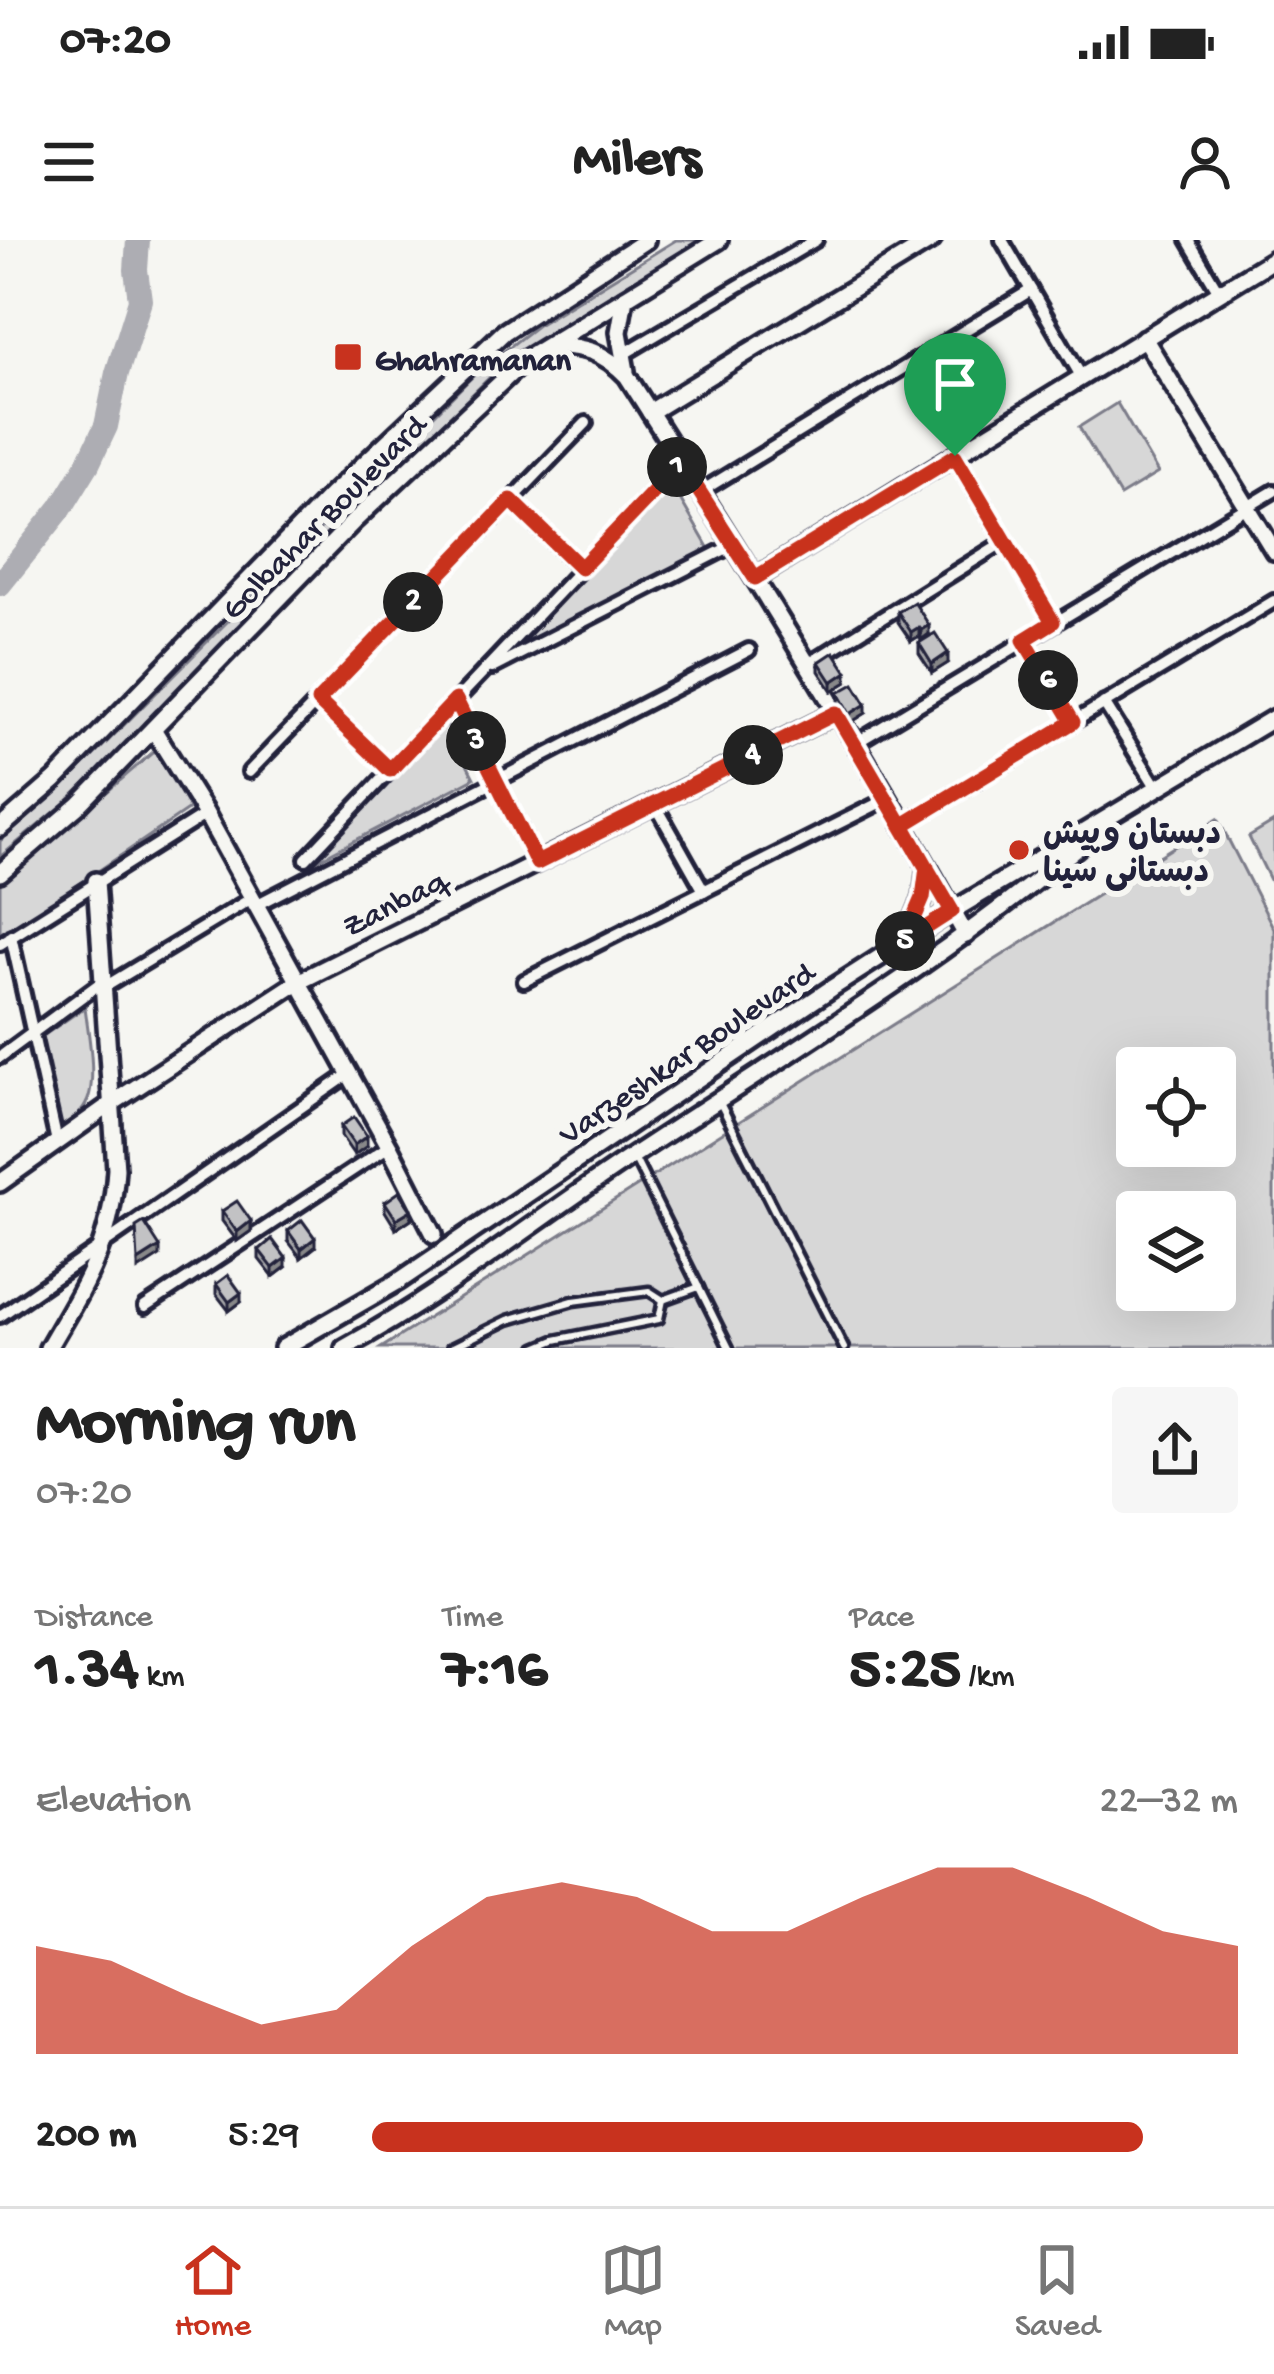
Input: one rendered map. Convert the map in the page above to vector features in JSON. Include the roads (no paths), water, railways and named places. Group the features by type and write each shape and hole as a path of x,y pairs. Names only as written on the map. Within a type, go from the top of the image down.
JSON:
{"street":[{"name":"Golbahar Boulevard","path":"0,828 55,780 331,495 490,345 646,240"},
{"name":"Golbahar Boulevard","path":"0,873 79,806 355,520 526,359 719,240"},
{"path":"622,355 817,240"},
{"path":"650,412 932,240"},
{"path":"1002,240 1081,376"},
{"path":"1188,240 1219,292"},
{"path":"755,578 1274,259"},
{"path":"700,492 1031,290"},
{"path":"625,298 619,332 627,376"},
{"path":"1144,338 1274,551"},
{"path":"546,346 595,350 627,376 735,544 966,935"},
{"path":"249,772 586,423"},
{"path":"955,456 1053,622"},
{"path":"306,859 681,463"},
{"path":"854,744 1274,491"},
{"path":"511,500 581,568"},
{"path":"807,665 1005,541"},
{"path":"483,672 735,544"},
{"path":"903,825 1274,601"},
{"path":"1024,640 1073,722"},
{"path":"0,1057 103,985 254,902 749,650"},
{"path":"456,700 537,863"},
{"path":"318,701 390,770"},
{"path":"1104,703 1156,788"},
{"name":"Zanbaq","path":"0,1183 298,982 836,713"},
{"name":"Varzeshkar Boulevard","path":"283,1348 399,1281 952,911 1274,718"},
{"path":"152,729 206,814 434,1234"},
{"path":"524,981 887,799"},
{"path":"655,804 704,891"},
{"name":"Varzeshkar Boulevard","path":"344,1348 415,1306 966,935 1124,808"},
{"path":"57,1142 6,940 206,814"},
{"path":"904,942 923,898 927,867"},
{"path":"48,1348 104,1244 114,1204 116,1169 96,881"},
{"path":"0,1316 349,1074"},
{"path":"145,1307 389,1146"}],"lane":[{"path":"719,1100 844,1348"},
{"path":"634,1156 729,1348"},
{"path":"663,1300 699,1287"},
{"path":"451,1348 508,1320 573,1301 650,1292 663,1300"},
{"path":"536,1348 659,1319 663,1300"}],"waterway":[{"path":"0,584 61,508 106,426 140,300 138,240"}],"place":[{"name":"Ghahramanan","path":"348,357"},
{"name":"دبستان وپیش دبستانی سینا","path":"1019,850"}]}
